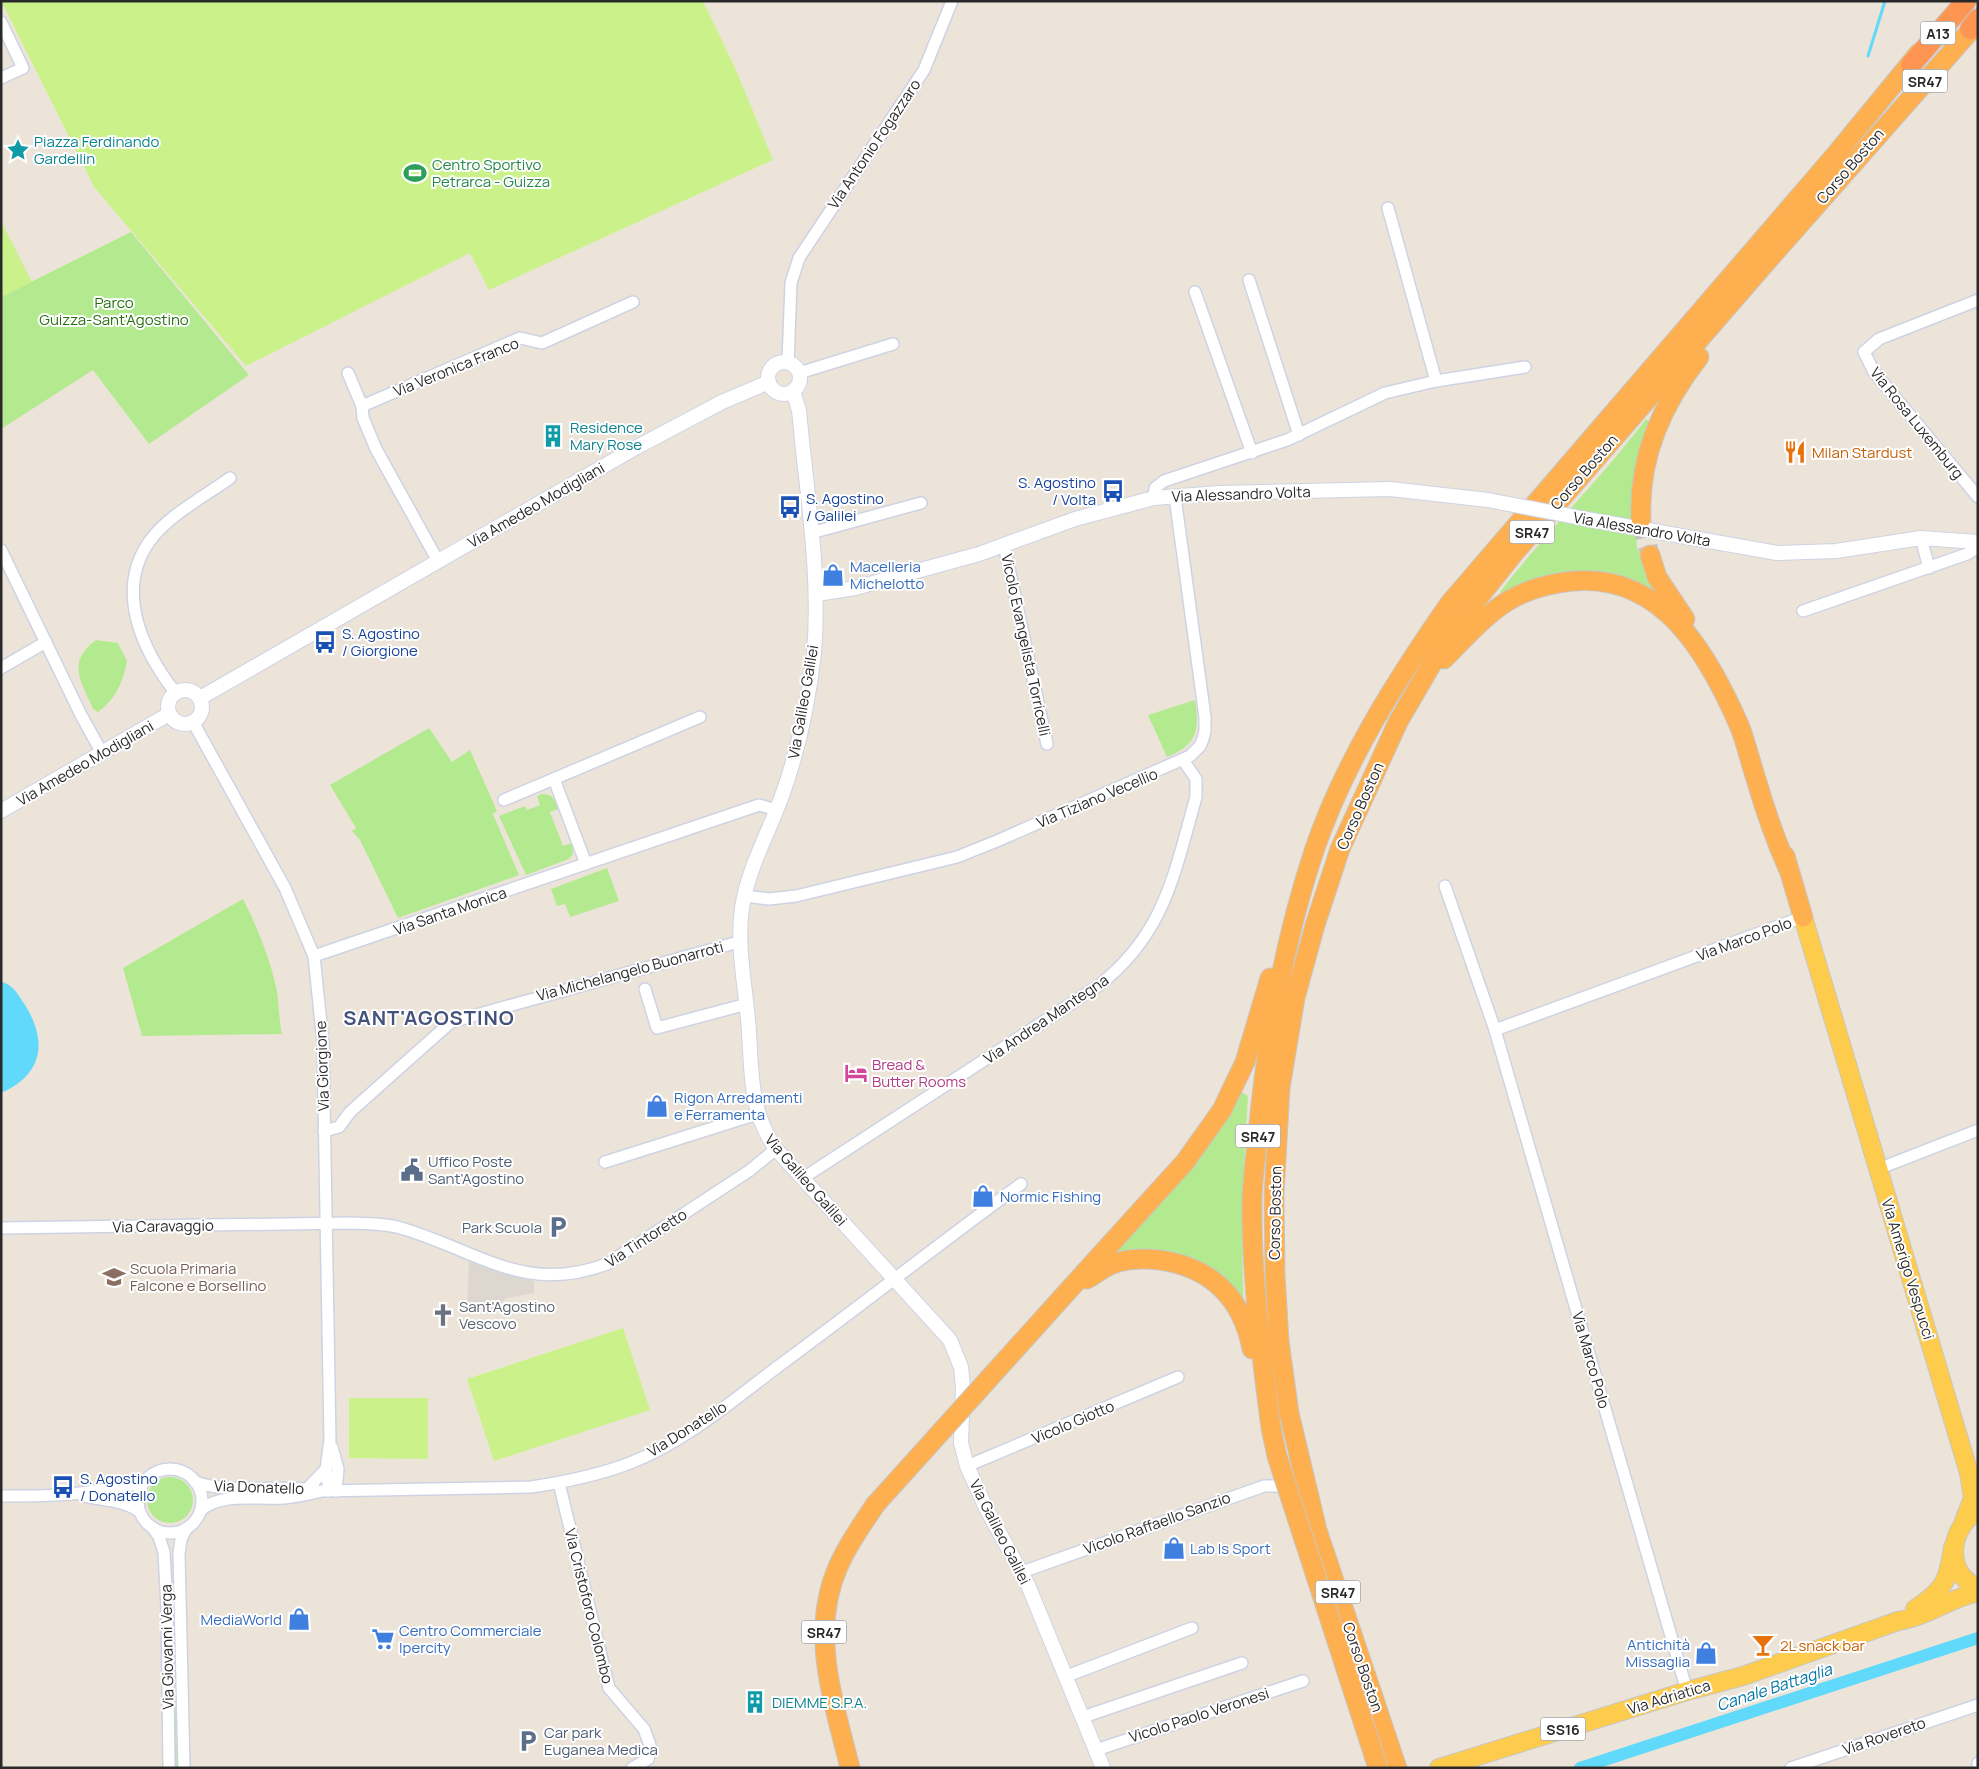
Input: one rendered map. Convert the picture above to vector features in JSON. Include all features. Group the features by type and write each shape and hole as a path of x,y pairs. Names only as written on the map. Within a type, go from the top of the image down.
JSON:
{"highway":[{"name":"Corso Boston","path":"1378,1768 1278,1456 1271,1428 1261,1353 1252,1198 1263,1081 1281,973 1315,850 1336,799 1365,740 1415,653 1450,603 1911,65 1956,1"},
{"name":"A13","path":"1911,65 1966,1"},
{"name":"Corso Boston","path":"1397,1768 1317,1530 1290,1413 1279,1341 1275,1274 1274,1195 1280,1088 1294,1007 1315,925 1340,849 1373,774 1418,686 1467,612 1514,553 1975,23"},
{"path":"1641,519 1640,500 1647,455 1658,424 1678,384 1744,300 1762,267"},
{"path":"1650,555 1657,576 1719,665 1748,726 1778,824 1788,868 1803,917"},
{"path":"1418,686 1475,628 1506,602 1549,583 1590,580 1612,583 1633,590 1654,601 1672,616 1712,671 1740,727 1771,828 1788,868"},
{"name":"SR47","path":"850,1768 828,1679 823,1638 825,1614 838,1567 854,1537 876,1505 1185,1162 1222,1110 1245,1062 1292,904 1315,850"},
{"name":"SR47","path":"1067,1292 1110,1265 1138,1258 1179,1263 1214,1279 1239,1308 1248,1329 1257,1389 1271,1428"}],"main road":[{"name":"Via Marco Polo","path":"1803,917 1878,1168"},
{"name":"Via Amerigo Vespucci","path":"1878,1168 1974,1479 1971,1516"},
{"name":"SS16","path":"1953,1547 1956,1533 1971,1516"},
{"name":"Via Adriatica","path":"1898,1621 1932,1597 1945,1582 1949,1574 1953,1547"},
{"path":"1953,1547 1954,1561 1961,1574 1978,1588"},
{"name":"Via Adriatica","path":"1439,1768 1687,1691 1743,1676 1898,1621 1913,1618 1960,1597 1978,1592"}],"street":[{"name":"Via Antonio Fogazzaro","path":"788,363 791,284 799,258 815,231 924,70 952,1"},
{"path":"1,22 23,68 1,78"},
{"path":"1388,208 1436,381"},
{"path":"1249,280 1298,435"},
{"path":"1195,292 1252,452"},
{"name":"Via Rosa Luxemburg","path":"1978,300 1879,339 1864,352 1874,372 1978,497"},
{"name":"Via Veronica Franco","path":"362,406 520,338 542,343 633,302"},
{"path":"799,373 893,344"},
{"path":"788,363 794,365 799,373 800,382 793,392 779,393 769,382 769,375 775,366 788,363"},
{"name":"Via Alessandro Volta","path":"1154,498 1155,488 1164,481 1298,435 1385,393 1436,381 1525,367"},
{"path":"348,373 362,406 363,418 376,449 438,561"},
{"name":"Via Amedeo Modigliani","path":"200,698 637,447 722,402 769,382"},
{"name":"Via Galileo Galilei","path":"793,392 799,410 817,594 814,654 798,745 777,810 745,896 742,940 750,1064 757,1114 764,1132 776,1149 938,1323 957,1353 963,1387 961,1443 967,1466 986,1508 1022,1572 1067,1676 1103,1768"},
{"path":"193,722 201,714 200,698 188,689 175,692 144,642 135,616 134,578 139,561 150,541 166,524 230,478"},
{"name":"Via Alessandro Volta","path":"817,594 855,588 1004,545 1090,514 1154,498 1220,493 1390,489 1488,500 1777,553 1836,552 1921,538 1978,542 1975,549 1967,554 1803,612"},
{"name":"Via Tiziano Vecellio","path":"745,896 769,899 796,896 957,857 1183,760 1200,746 1205,731 1205,717 1175,497"},
{"path":"811,533 921,503"},
{"path":"1921,538 1929,568"},
{"name":"Vicolo Evangelista Torricelli","path":"1004,545 1047,744"},
{"path":"1,550 102,754"},
{"path":"1,668 46,642"},
{"name":"Via Amedeo Modigliani","path":"175,692 168,702 169,714 179,723 193,722"},
{"name":"Via Amedeo Modigliani","path":"1,811 169,714"},
{"path":"504,800 700,717"},
{"name":"Via Giorgione","path":"193,722 286,888 314,956 323,1043 332,1469 329,1491"},
{"name":"Via Andrea Mantegna","path":"804,1178 1098,986 1129,959 1144,939 1162,907 1196,798 1196,779 1183,760"},
{"path":"554,780 586,864"},
{"name":"Via Santa Monica","path":"314,956 760,805 777,810"},
{"name":"Via Marco Polo","path":"1445,886 1495,1030 1687,1691"},
{"name":"Via Marco Polo","path":"1495,1030 1803,917"},
{"name":"Via Michelangelo Buonarroti","path":"324,1130 339,1127 350,1112 451,1022 742,940"},
{"path":"645,989 657,1028 747,1004"},
{"path":"604,1162 757,1114"},
{"path":"1878,1168 1978,1130"},
{"name":"Via Tintoretto","path":"326,1223 369,1224 403,1228 507,1269 526,1274 552,1275 586,1272 615,1259 748,1171 776,1149"},
{"path":"895,1278 1021,1184"},
{"name":"Via Caravaggio","path":"1,1228 326,1223"},
{"name":"Via Donatello","path":"1,1496 80,1495 131,1486 144,1481 154,1473 172,1469 181,1471 195,1482 221,1489 294,1486 329,1491 508,1488 559,1483 630,1463 672,1442 738,1397 895,1278"},
{"name":"Vicolo Giotto","path":"967,1466 1178,1377"},
{"path":"308,1489 332,1469 357,1490"},
{"path":"139,1511 138,1494 144,1481"},
{"name":"Via Donatello","path":"186,1529 197,1518 201,1510 202,1500 195,1482"},
{"name":"Via Cristoforo Colombo","path":"559,1483 609,1688 644,1730 651,1748 648,1759 632,1768"},
{"name":"Vicolo Raffaello Sanzio","path":"1022,1572 1264,1486 1295,1486"},
{"name":"Via Donatello","path":"201,1510 209,1503 223,1499 294,1498 329,1491"},
{"name":"Via Donatello","path":"80,1495 97,1500 122,1502 139,1511 146,1523 153,1528"},
{"path":"153,1528 169,1533 186,1529"},
{"name":"Via Giovanni Verga","path":"153,1528 159,1537 164,1552 168,1622 169,1768"},
{"name":"Via Giovanni Verga","path":"184,1768 179,1554 181,1540 186,1529"},
{"path":"1067,1676 1192,1628"},
{"path":"1083,1717 1242,1663"},
{"name":"Vicolo Paolo Veronesi","path":"1096,1750 1303,1681"},
{"name":"Via Rovereto","path":"1791,1768 1977,1708"},
{"path":"1978,1763 1978,1768"}],"green space":[{"name":"Centro Sportivo Petrarca - Guizza","path":"1,1 703,1 736,70 773,160 489,290 470,253 246,366 94,187"},
{"path":"1,221 32,282 1,297"},
{"name":"Parco Guizza-Sant'Agostino","path":"131,232 249,375 149,444 93,370 1,429 1,297"},
{"path":"1646,419 1652,423 1634,504 1637,548 1657,586 1650,594 1628,583 1504,598 1500,592 1611,463"},
{"path":"96,640 118,643 127,661 118,690 110,702 98,712 93,709 84,690 79,672 81,656"},
{"path":"1195,700 1197,720 1194,735 1185,747 1167,757 1148,715"},
{"path":"429,728 452,762 470,750 497,811 493,814 519,875 398,918 360,840 352,831 356,828 330,785"},
{"path":"542,794 549,795 555,800 558,809 550,812 563,846 572,843 573,854 569,859 526,875 499,816 525,806 527,810 540,805 537,796"},
{"path":"607,868 619,901 570,917 565,904 557,906 551,889"},
{"path":"243,899 259,933 271,967 277,991 282,1034 142,1036 123,968"},
{"path":"1238,1090 1248,1096 1242,1228 1244,1308 1231,1292 1137,1257 1069,1290"},
{"path":"623,1328 650,1410 494,1461 467,1379"},
{"path":"349,1398 428,1398 428,1459 349,1458"},
{"path":"170,1477 183,1481 189,1487 193,1500 189,1513 183,1519 170,1523 157,1519 151,1513 147,1500 151,1487 157,1481"},
{"path":"173,1582 177,1768 174,1768 170,1583"}],"shaded area":[{"path":"469,1259 502,1273 534,1281 534,1293 507,1298 502,1302 499,1311 488,1314 467,1308"}],"water":[{"path":"1,982 15,990 29,1013 35,1026 38,1052 34,1064 27,1075 16,1085 1,1093"}],"waterway":[{"path":"1868,56 1885,1"},
{"name":"Canale Battaglia","path":"1580,1768 1978,1638"}],"tunnel":[{"path":"1641,519 1650,555"}],"place":[{"name":"Piazza Ferdinando Gardellin","path":"18,150"},
{"name":"Centro Sportivo Petrarca - Guizza","path":"415,173"},
{"name":"Residence Mary Rose","path":"553,436"},
{"name":"Milan Stardust","path":"1795,452"},
{"name":"S. Agostino / Volta","path":"1113,491"},
{"name":"S. Agostino / Galilei","path":"790,507"},
{"name":"Macelleria Michelotto","path":"833,575"},
{"name":"S. Agostino / Giorgione","path":"325,642"},
{"name":"Bread & Butter Rooms","path":"856,1073"},
{"name":"Rigon Arredamenti e Ferramenta","path":"657,1106"},
{"name":"Uffico Poste Sant'Agostino","path":"412,1170"},
{"name":"Normic Fishing","path":"983,1196"},
{"name":"Park Scuola","path":"558,1227"},
{"name":"Scuola Primaria Falcone e Borsellino","path":"114,1277"},
{"name":"Sant'Agostino Vescovo","path":"443,1315"},
{"name":"S. Agostino / Donatello","path":"63,1487"},
{"name":"Lab Is Sport","path":"1174,1548"},
{"name":"MediaWorld","path":"299,1619"},
{"name":"Centro Commerciale Ipercity","path":"383,1639"},
{"name":"2L snack bar","path":"1763,1645"},
{"name":"Antichità Missaglia","path":"1706,1653"},
{"name":"DIEMME S.P.A.","path":"755,1702"},
{"name":"Car park Euganea Medica","path":"528,1741"}],"district":[{"name":"SANT'AGOSTINO","path":"429,1017"}]}
